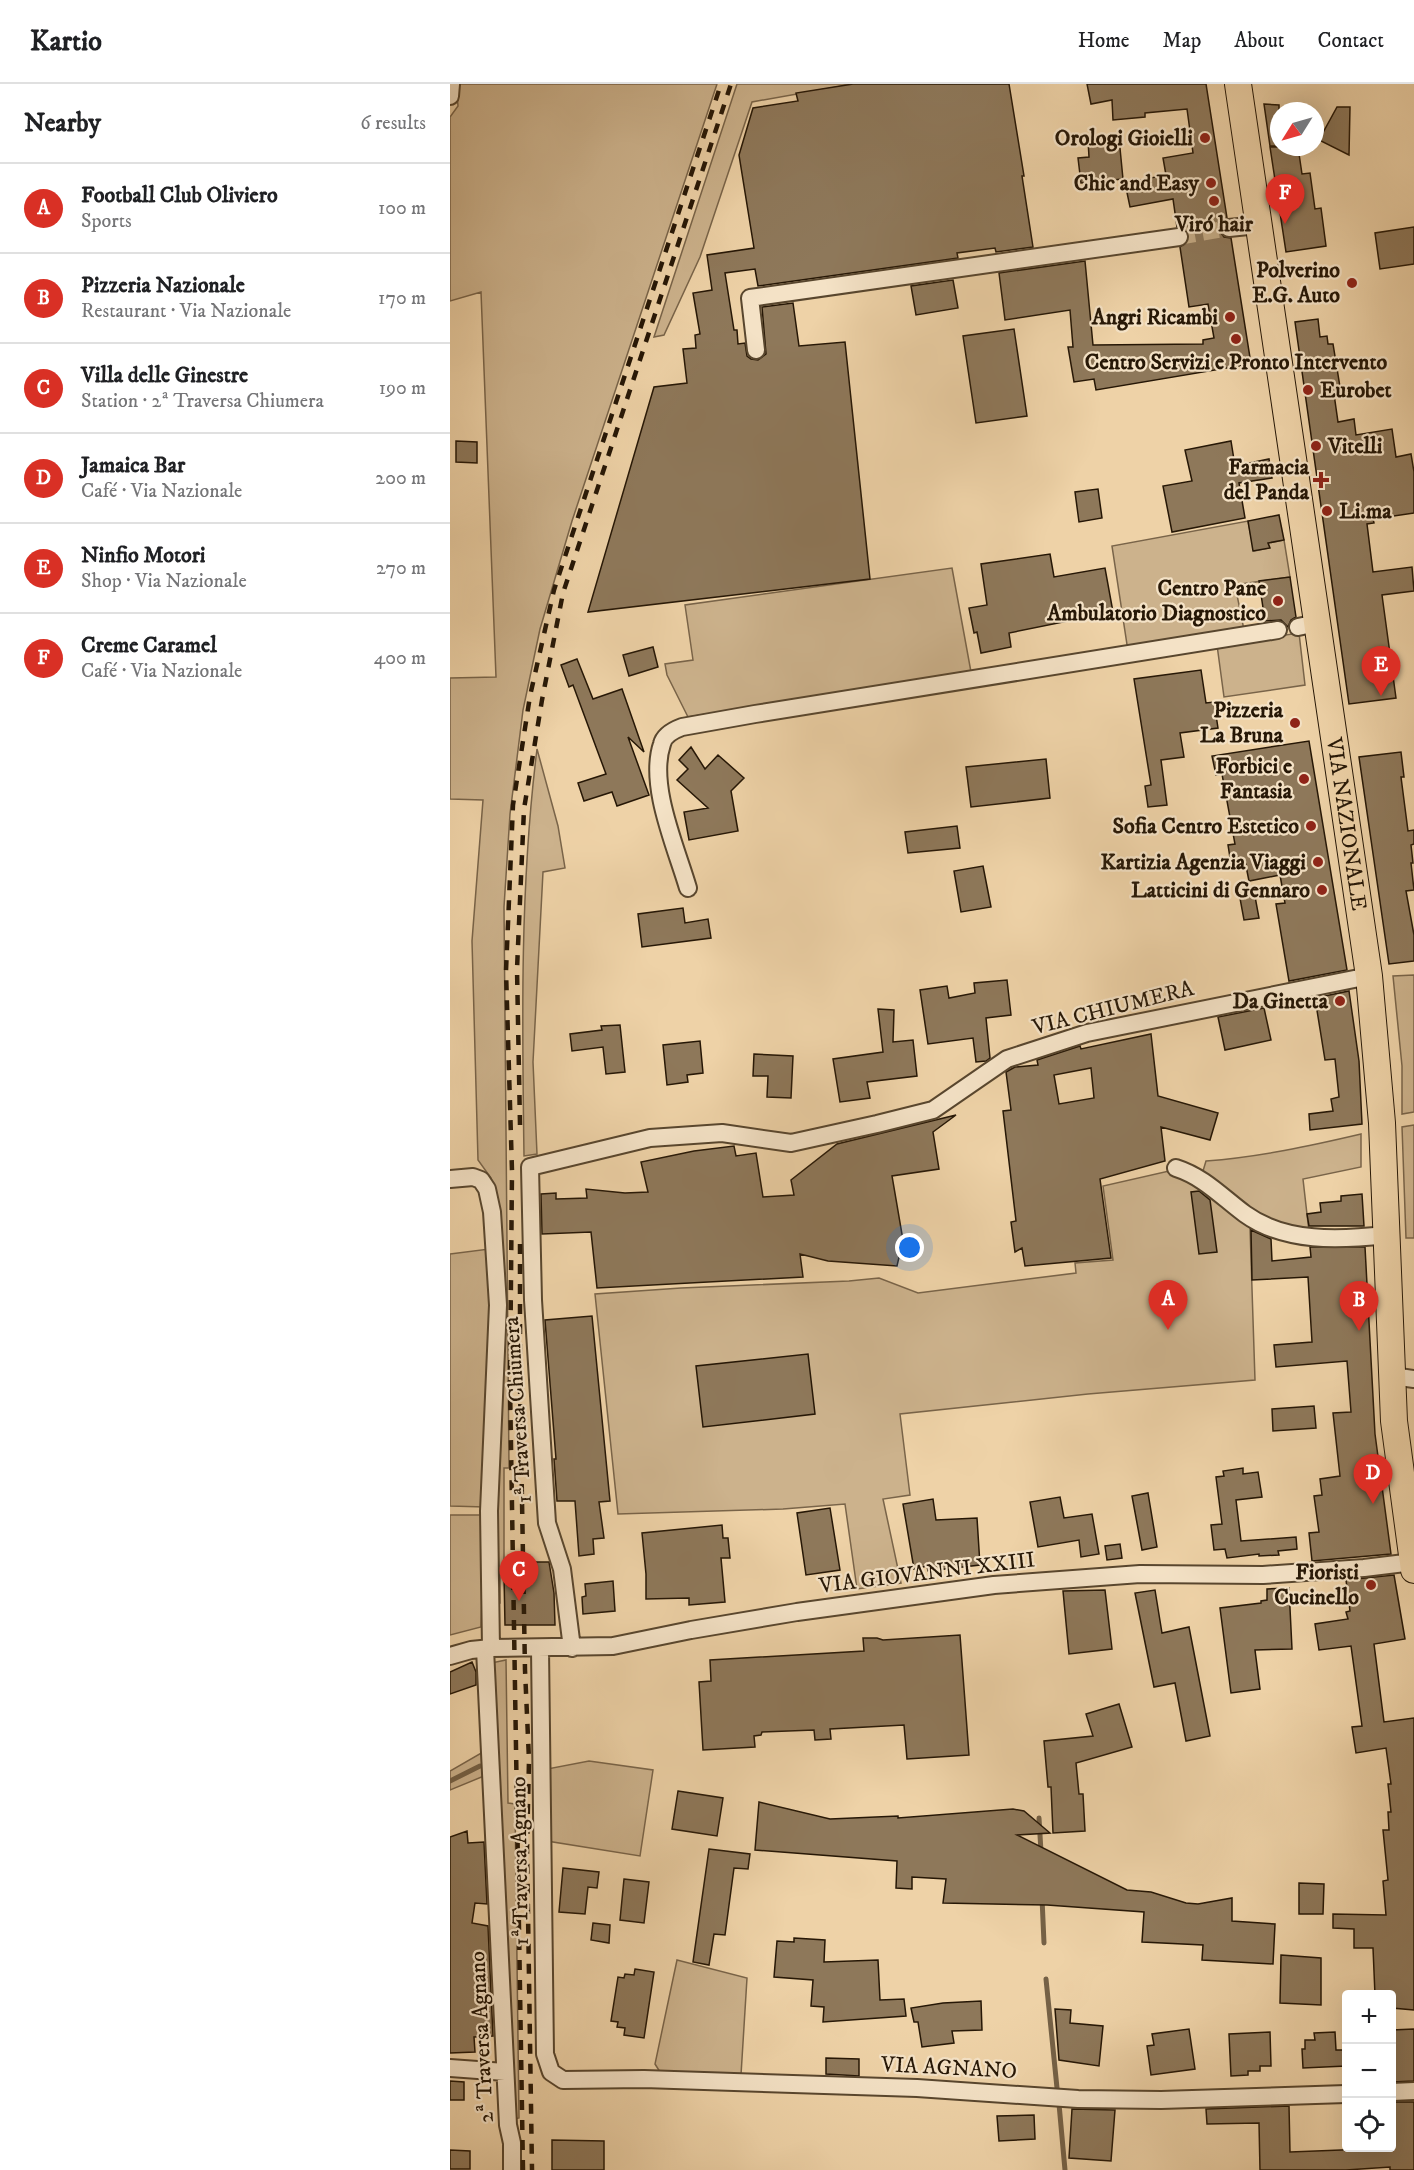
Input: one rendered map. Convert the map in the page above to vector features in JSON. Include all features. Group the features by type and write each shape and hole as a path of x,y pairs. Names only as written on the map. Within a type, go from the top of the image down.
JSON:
{"main road":[{"name":"VIA NAZIONALE","path":"1238,84 1258,225 1307,625 1369,976 1382,1123 1386,1235 1403,1377 1394,1420 1413,1566"}],"street":[{"path":"450,96 451,84"},
{"path":"1229,228 1258,225"},
{"path":"756,350 750,298 1179,237"},
{"path":"688,888 661,799 658,781 662,742 672,730 755,714 1278,630"},
{"name":"VIA CHIUMERA","path":"530,1167 650,1138 722,1133 791,1143 877,1125 933,1110 1007,1059 1059,1041 1087,1033 1369,976"},
{"name":"1ª Traversa Chiumera","path":"530,1167 533,1300 547,1523 562,1569 572,1648"},
{"path":"1176,1168 1192,1173 1209,1184 1247,1216 1283,1232 1317,1238 1386,1235"},
{"name":"2ª Traversa Agnano","path":"450,1179 472,1177 481,1180 487,1189 492,1212 498,1305 489,1511 488,1648 505,2072 508,2125 512,2143 512,2170"},
{"name":"VIA GIOVANNI XXIII","path":"450,1656 488,1648 614,1646 797,1612 994,1585 1140,1574 1263,1575 1413,1566"},
{"name":"1ª Traversa Agnano","path":"540,1648 545,2054 551,2072"},
{"path":"450,2068 505,2072"},
{"name":"VIA AGNANO","path":"551,2072 563,2080 644,2079 917,2088 1078,2100 1161,2100 1342,2094"},
{"path":"1396,2092 1414,2091"}],"shaded area":[{"path":"456,84 717,84 572,521 540,629 523,710 510,814 504,907 509,1468 504,1468 504,1575 500,1575 500,1603 495,1603 499,1208 491,1178 478,1160 472,941 483,800 450,799 450,678 496,677 481,292 450,301 450,117 458,106"},
{"path":"737,84 853,84 752,102 700,257 664,335 654,337"},
{"path":"1248,521 1254,551 1269,548 1268,543 1284,540 1290,577 1235,585 1244,630 1128,651 1112,546"},
{"path":"952,568 971,672 688,717 667,675 665,664 693,660 685,605"},
{"path":"1299,633 1305,685 1224,697 1217,645"},
{"path":"537,749 558,826 565,868 543,872 533,1062 537,1154 524,1156 525,901 531,800"},
{"path":"1414,975 1414,1112 1402,1114 1402,1066 1393,976"},
{"path":"1414,1125 1414,1238 1406,1238 1402,1127"},
{"path":"1361,1134 1361,1167 1303,1179 1309,1232 1283,1227 1252,1211 1203,1171 1206,1161 1245,1157"},
{"path":"1169,1171 1209,1190 1250,1228 1255,1380 1088,1394 900,1414 910,1495 883,1499 901,1583 857,1589 845,1504 783,1509 618,1514 595,1294 879,1278 918,1293 1076,1273 1075,1263 1113,1260 1103,1186"},
{"path":"489,1249 494,1311 485,1507 450,1506 450,1254"},
{"path":"450,1515 485,1515 481,1627 450,1635"},
{"path":"506,1660 508,1803 515,1804 519,2118 514,2119 491,1663"},
{"path":"483,1752 484,1776 450,1790 450,1771"},
{"path":"589,1761 653,1770 640,1856 547,1841 547,1769"},
{"path":"677,1960 747,1978 741,2075 660,2072 655,2064"}],"building":[{"path":"853,84 1009,84 1033,247 996,252 995,248 957,253 958,258 758,286 755,269 725,273 738,344 745,343 747,356 751,359 758,360 766,354 762,307 793,303 799,346 845,342 870,579 588,612 654,387 687,383 683,349 696,348 695,335 700,334 693,293 712,290 707,255 754,248 739,155 753,108 798,101 796,93"},
{"path":"1087,84 1206,84 1227,218 1220,223 1219,230 1224,237 1231,238 1251,364 1096,390 1094,379 1074,382 1068,347 1073,347 1070,310 1005,320 999,273 1085,261 1093,345 1203,344 1203,340 1214,338 1208,304 1189,307 1180,247 1188,241 1189,235 1183,228 1177,227 1173,199 1130,207 1125,183 1166,175 1163,158 1193,153 1187,109 1145,113 1145,117 1113,120 1112,100 1091,104"},
{"path":"1264,104 1270,104 1270,146"},
{"path":"1337,107 1350,107 1349,155 1324,142 1324,131"},
{"path":"1119,138 1123,179 1081,183 1078,158 1089,157 1088,140"},
{"path":"1271,156 1299,156 1302,174 1310,173 1315,209 1321,208 1326,246 1286,252"},
{"path":"1414,227 1414,264 1380,269 1375,233"},
{"path":"953,280 958,308 916,315 911,286"},
{"path":"1318,319 1320,337 1327,336 1328,344 1333,344 1341,393 1334,394 1338,422 1354,419 1356,435 1392,429 1396,457 1411,454 1414,472 1414,513 1373,519 1374,523 1367,524 1373,572 1412,567 1414,591 1382,595 1396,698 1349,704 1295,322"},
{"path":"1014,329 1027,416 976,423 963,336"},
{"path":"456,441 477,442 477,463 456,462"},
{"path":"1231,441 1235,466 1269,459 1272,478 1239,483 1245,518 1172,532 1163,486 1192,481 1185,450"},
{"path":"1098,489 1102,518 1079,522 1075,492"},
{"path":"1279,515 1284,540 1268,543 1270,548 1253,551 1248,521"},
{"path":"1050,554 1054,577 1105,568 1113,612 1009,633 1011,647 981,653 969,608 987,605 981,564"},
{"name":"Centro Pane Ambulatorio Diagnostico","path":"1290,577 1296,617 1291,620 1288,627 1281,620 1265,621 1259,581"},
{"path":"653,647 658,667 629,676 623,655"},
{"path":"577,659 593,699 622,689 644,752 628,737 649,795 617,806 612,792 584,801 578,783 606,774 573,685 569,687 561,665"},
{"path":"1201,670 1206,703 1214,702 1218,728 1180,733 1184,757 1161,760 1167,805 1148,807 1145,786 1151,785 1134,679"},
{"path":"1309,741 1347,970 1289,981 1276,904 1285,903 1280,875 1249,881 1245,861 1231,864 1228,845 1235,844 1222,774 1216,775 1212,756"},
{"path":"691,747 705,769 718,755 744,778 731,791 738,831 689,840 684,812 708,808 677,780 688,769 679,760"},
{"path":"1401,752 1404,777 1401,777 1408,831 1414,830 1414,844 1411,845 1413,863 1411,863 1414,890 1406,891 1414,935 1414,961 1389,964 1359,757"},
{"path":"1046,759 1050,798 971,807 966,767"},
{"path":"957,826 960,848 908,853 905,832"},
{"path":"983,866 991,907 961,912 954,871"},
{"path":"1254,891 1259,918 1244,920 1239,893"},
{"path":"683,908 685,923 708,919 711,938 642,947 638,914"},
{"path":"1007,980 1011,1015 986,1018 990,1058 976,1062 973,1038 928,1044 920,990 947,986 949,998 975,993 974,983"},
{"path":"1349,991 1359,1061 1362,1124 1310,1130 1309,1114 1333,1111 1331,1099 1339,1097 1335,1059 1325,1060 1315,998"},
{"path":"1264,1008 1271,1040 1225,1050 1218,1017"},
{"path":"878,1009 894,1010 893,1042 913,1040 917,1076 867,1082 870,1098 840,1102 833,1059 883,1052"},
{"path":"620,1025 625,1072 606,1074 603,1047 572,1051 570,1034 602,1030 601,1026"},
{"path":"1151,1034 1158,1096 1218,1113 1210,1140 1161,1127 1165,1161 1100,1179 1111,1258 1025,1266 1022,1248 1015,1252 1011,1222 1016,1221 1003,1111 1011,1110 1006,1072 1015,1067 1038,1065 1037,1060 1080,1046 1081,1049","holes":["1091,1068 1094,1098 1059,1104 1054,1075"]},
{"path":"700,1041 703,1073 687,1075 688,1082 667,1085 663,1045"},
{"path":"754,1054 793,1056 791,1098 767,1097 768,1076 753,1076"},
{"path":"956,1115 933,1132 939,1169 892,1176 903,1240 897,1266 828,1261 800,1254 803,1277 597,1288 591,1232 542,1234 541,1194 556,1193 556,1199 587,1198 586,1189 625,1193 648,1192 641,1162 694,1151 734,1146 736,1156 756,1153 763,1197 794,1195 791,1180 837,1144"},
{"path":"1199,1191 1210,1200 1217,1252 1199,1254 1191,1192"},
{"path":"1362,1194 1364,1226 1309,1226 1307,1214 1321,1212 1320,1203 1341,1201 1341,1196"},
{"path":"1251,1230 1271,1239 1272,1261 1311,1257 1310,1247 1365,1247 1375,1434 1391,1554 1312,1561 1309,1533 1319,1532 1314,1496 1322,1495 1320,1479 1340,1476 1333,1413 1351,1412 1347,1361 1276,1367 1274,1345 1312,1342 1308,1277 1252,1280"},
{"path":"592,1316 610,1501 599,1502 604,1538 593,1539 594,1554 579,1556 575,1501 557,1501 545,1320"},
{"path":"808,1354 815,1414 703,1427 696,1366"},
{"path":"1314,1406 1316,1428 1273,1431 1272,1409"},
{"path":"1243,1468 1243,1474 1258,1472 1262,1497 1236,1500 1241,1541 1296,1537 1297,1549 1278,1551 1279,1555 1259,1556 1259,1554 1227,1558 1225,1549 1214,1550 1211,1525 1222,1524 1216,1477 1224,1476 1223,1471"},
{"path":"1148,1493 1157,1547 1142,1550 1132,1496"},
{"path":"1060,1497 1064,1518 1092,1514 1099,1554 1081,1557 1079,1540 1038,1547 1030,1502"},
{"path":"933,1499 936,1520 977,1518 980,1565 928,1571 927,1566 914,1569 903,1504"},
{"path":"830,1508 840,1570 806,1575 797,1513"},
{"path":"722,1525 723,1538 728,1538 730,1558 721,1558 725,1602 689,1605 689,1598 646,1599 642,1533"},
{"path":"1120,1544 1122,1558 1107,1560 1105,1546"},
{"path":"533,1562 549,1562 554,1593 555,1625 505,1625 504,1575 533,1574"},
{"path":"1394,1575 1405,1639 1374,1644 1384,1722 1414,1718 1414,2010 1396,2008 1396,1990 1375,1990 1373,1948 1354,1948 1354,1929 1333,1928 1333,1914 1386,1915 1383,1881 1388,1880 1383,1830 1389,1830 1388,1812 1391,1812 1388,1784 1391,1784 1386,1748 1356,1753 1352,1727 1362,1726 1351,1646 1319,1650 1315,1624 1348,1619 1346,1612 1350,1611 1346,1580"},
{"path":"613,1581 615,1611 583,1614 582,1597 586,1596 585,1584"},
{"path":"1289,1588 1292,1649 1255,1650 1260,1689 1231,1693 1220,1608 1261,1603 1267,1600 1267,1589"},
{"path":"1105,1590 1112,1649 1069,1654 1063,1591"},
{"path":"1155,1590 1162,1633 1189,1627 1210,1736 1186,1741 1175,1683 1154,1687 1135,1593"},
{"path":"960,1635 969,1755 907,1759 904,1725 830,1729 831,1739 815,1740 814,1730 762,1732 761,1735 754,1736 755,1747 703,1750 699,1682 711,1681 710,1660 864,1651 863,1638 883,1640"},
{"path":"472,1662 476,1672 476,1685 450,1694 450,1672"},
{"path":"1119,1704 1132,1747 1076,1763 1079,1794 1083,1794 1085,1831 1053,1833 1051,1787 1048,1787 1044,1741 1093,1736 1086,1714"},
{"path":"678,1791 723,1798 717,1836 672,1829"},
{"path":"759,1802 830,1819 898,1816 898,1818 1013,1809 1024,1811 1050,1833 1017,1835 1127,1890 1151,1892 1186,1903 1198,1904 1232,1898 1232,1921 1275,1924 1273,1964 1202,1960 1203,1945 1142,1942 1144,1912 1047,1905 943,1903 946,1879 912,1877 912,1889 896,1888 897,1861 755,1850"},
{"path":"467,1831 468,1843 484,1842 487,1904 475,1903 472,1923 488,1926 493,2036 474,2037 475,2052 450,2053 450,1837"},
{"path":"709,1849 750,1854 748,1869 734,1868 725,1935 714,1934 709,1965 693,1962"},
{"path":"563,1868 599,1872 597,1888 588,1887 585,1914 559,1912"},
{"path":"624,1879 649,1882 644,1923 620,1920"},
{"path":"1299,1883 1324,1884 1323,1914 1299,1914"},
{"path":"593,1923 610,1925 609,1943 591,1940"},
{"path":"794,1938 825,1940 824,1962 878,1960 880,2000 904,1999 906,2016 823,2022 824,2007 811,2006 813,1980 774,1977 777,1941 794,1942"},
{"path":"1281,1955 1321,1958 1321,2005 1280,2003"},
{"path":"635,1969 654,1972 644,2038 624,2035 625,2028 617,2027 618,2022 611,2021 618,1977 624,1978 625,1974 634,1975"},
{"path":"981,2001 982,2030 952,2031 954,2043 922,2047 918,2022 914,2022 911,2008"},
{"path":"1055,2009 1071,2010 1070,2023 1103,2026 1099,2066 1059,2060"},
{"path":"1189,2029 1195,2069 1151,2075 1147,2046 1154,2045 1152,2034"},
{"path":"1414,2029 1414,2081 1396,2082 1396,2030"},
{"path":"1270,2032 1271,2066 1260,2066 1260,2071 1248,2071 1248,2075 1231,2076 1229,2034"},
{"path":"1335,2032 1336,2050 1342,2050 1342,2066 1303,2068 1302,2049 1305,2049 1305,2040 1315,2040 1314,2033"},
{"path":"826,2058 859,2059 859,2076 826,2074"},
{"path":"450,2081 464,2082 464,2100 450,2100"},
{"path":"1396,2102 1414,2102 1414,2170 1390,2170 1390,2167 1346,2170 1260,2170 1259,2123 1207,2124 1206,2109 1289,2106 1290,2152 1342,2150 1342,2152 1396,2152"},
{"path":"1072,2109 1115,2110 1111,2161 1069,2158"},
{"path":"1034,2115 1035,2139 999,2141 997,2116"},
{"path":"552,2140 604,2141 604,2170 552,2170"},
{"path":"450,2150 470,2151 470,2169 450,2169"}],"waterway":[{"path":"450,1781 480,1766"},
{"path":"1039,1818 1041,1852"},
{"path":"1042,1898 1044,1943"},
{"path":"1046,1979 1057,2088"},
{"path":"1059,2104 1065,2170"}],"tunnel":[{"path":"1179,237 1229,228"}],"railway":[{"path":"523,2170 510,1385 512,1171 506,971 513,805 530,696 554,590 721,84"},
{"path":"520,1125 517,969 524,809 563,593 731,84"},
{"path":"520,1244 520,1387 525,1670 529,1760 527,1849 532,2170"}],"place":[{"name":"Orologi Gioielli","path":"1205,138"},
{"name":"Chic and Easy","path":"1211,183"},
{"name":"Viró hair","path":"1214,201"},
{"name":"Creme Caramel","path":"1285,224"},
{"name":"Polverino E.G. Auto","path":"1352,283"},
{"name":"Angri Ricambi","path":"1230,317"},
{"name":"Centro Servizi e Pronto Intervento","path":"1236,339"},
{"name":"Eurobet","path":"1308,390"},
{"name":"Vitelli","path":"1316,446"},
{"name":"Farmacia del Panda","path":"1321,480"},
{"name":"Li.ma","path":"1327,511"},
{"name":"Centro Pane Ambulatorio Diagnostico","path":"1278,601"},
{"name":"Ninfio Motori","path":"1381,696"},
{"name":"Pizzeria La Bruna","path":"1295,723"},
{"name":"Forbici e Fantasia","path":"1304,779"},
{"name":"Sofia Centro Estetico","path":"1311,826"},
{"name":"Kartizia Agenzia Viaggi","path":"1318,862"},
{"name":"Latticini di Gennaro","path":"1322,890"},
{"name":"Da Ginetta","path":"1340,1001"},
{"name":"Football Club Oliviero","path":"1168,1330"},
{"name":"Pizzeria Nazionale","path":"1359,1331"},
{"name":"Jamaica Bar","path":"1373,1504"},
{"name":"Fioristi Cucinello","path":"1371,1585"},
{"name":"Villa delle Ginestre","path":"519,1601"}]}
